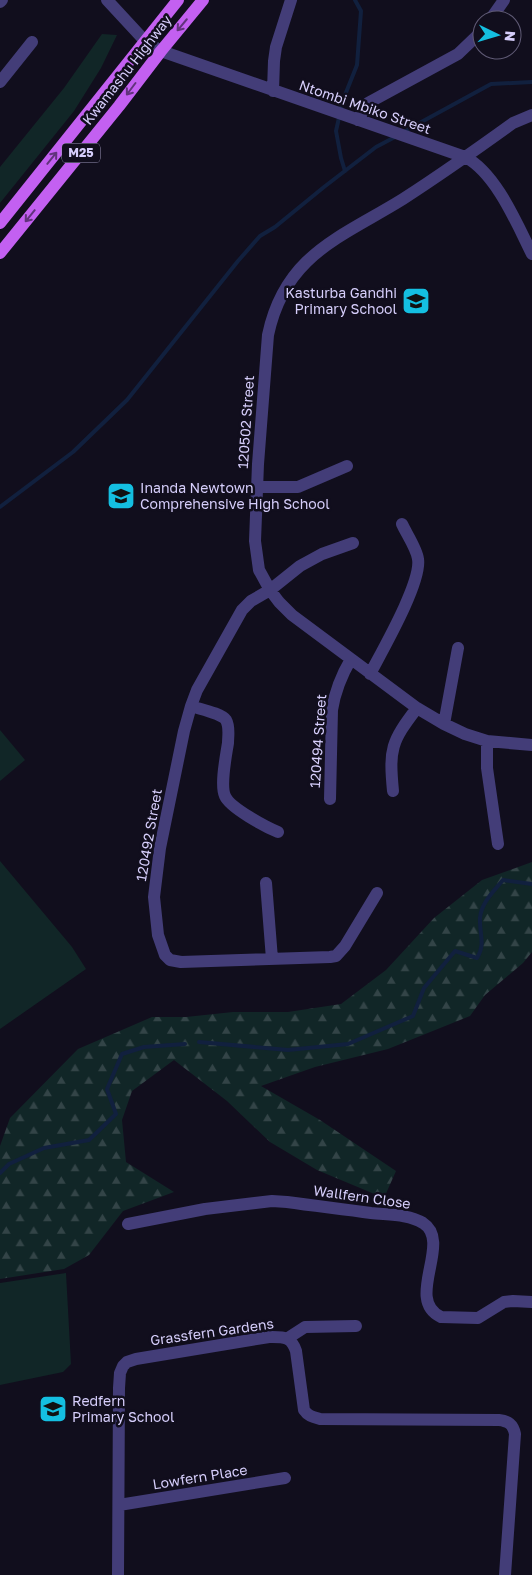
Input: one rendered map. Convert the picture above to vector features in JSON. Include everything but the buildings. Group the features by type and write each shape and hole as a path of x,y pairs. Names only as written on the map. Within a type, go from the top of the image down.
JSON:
{"main road":[{"name":"Kwamashu Highway","path":"0,224 178,0"},
{"name":"Kwamashu Highway","path":"0,253 203,0"}],"street":[{"name":"Ntombi Mbiko Street","path":"106,0 145,41 161,51 465,157 478,165 502,196 532,254"},
{"path":"273,91 276,47 291,0"},
{"path":"354,119 368,103 458,54 472,41"},
{"path":"0,82 32,42"},
{"name":"120502 Street","path":"532,114 513,123 402,200 326,244 295,275 283,295 271,322 268,335 256,486 255,541 259,570 279,602 292,615 370,674 417,708 465,734 487,741 532,745"},
{"path":"256,486 298,487 347,466"},
{"path":"370,674 391,634 415,582 418,570 418,558 402,524"},
{"name":"120492 Street","path":"353,543 312,559 270,590 251,601 242,610 197,690 184,731 160,848 154,897 158,936 165,955 170,960 180,962 336,956 345,946 377,893"},
{"path":"444,724 458,648"},
{"name":"120494 Street","path":"330,799 334,696 350,659"},
{"path":"191,706 219,715 227,722 228,739 223,786 225,797 230,803 263,826 278,832"},
{"path":"393,791 390,766 393,746 402,728 417,708"},
{"path":"487,741 487,768 498,844"},
{"path":"266,883 272,959"},
{"name":"Wallfern Close","path":"128,1224 205,1209 272,1202 287,1202 403,1216 424,1224 429,1228 433,1237 426,1294 429,1306 436,1315 442,1317 478,1318 504,1302 532,1302"},
{"path":"288,1338 305,1327 356,1326"},
{"name":"Grassfern Gardens","path":"118,1575 119,1388 120,1373 123,1366 127,1362 147,1356 269,1337 288,1338 293,1343 296,1351 304,1410 313,1418 499,1420 509,1422 515,1434 505,1575"},
{"name":"Lowfern Place","path":"119,1505 285,1478"}],"green space":[{"path":"102,34 117,35 101,68 74,111 0,203 0,167 64,88"},
{"path":"0,730 25,760 0,781"},
{"path":"0,861 72,947 86,969 0,1029"},
{"path":"532,862 532,952 523,963 485,995 470,1016 388,1049 315,1067 261,1086 320,1120 396,1171 384,1198 317,1170 270,1142 227,1101 174,1060 132,1091 122,1120 126,1162 174,1192 123,1211 89,1255 64,1269 0,1279 0,1146 10,1118 78,1049 152,1017 186,1017 233,1012 288,1012 341,1004 386,970 434,918 482,880"},
{"path":"66,1273 71,1364 63,1372 0,1385 0,1283"}],"waterway":[{"path":"345,171 336,131 343,100 357,65 361,11 355,0"},
{"path":"403,132 491,84 532,82"},
{"path":"0,507 73,452 127,400 260,236 275,227 376,147 395,137"},
{"path":"199,1042 288,1050 348,1044 413,1016 424,988 455,951 477,958 482,943 481,913 488,898 503,880 532,884"},
{"path":"0,1173 9,1164 44,1148 89,1140 116,1114 107,1089 122,1054 144,1047 185,1044"}],"place":[{"name":"Kasturba Gandhi Primary School","path":"416,301"},
{"name":"Inanda Newtown Comprehensive High School","path":"121,496"},
{"name":"Redfern Primary School","path":"53,1409"}]}
